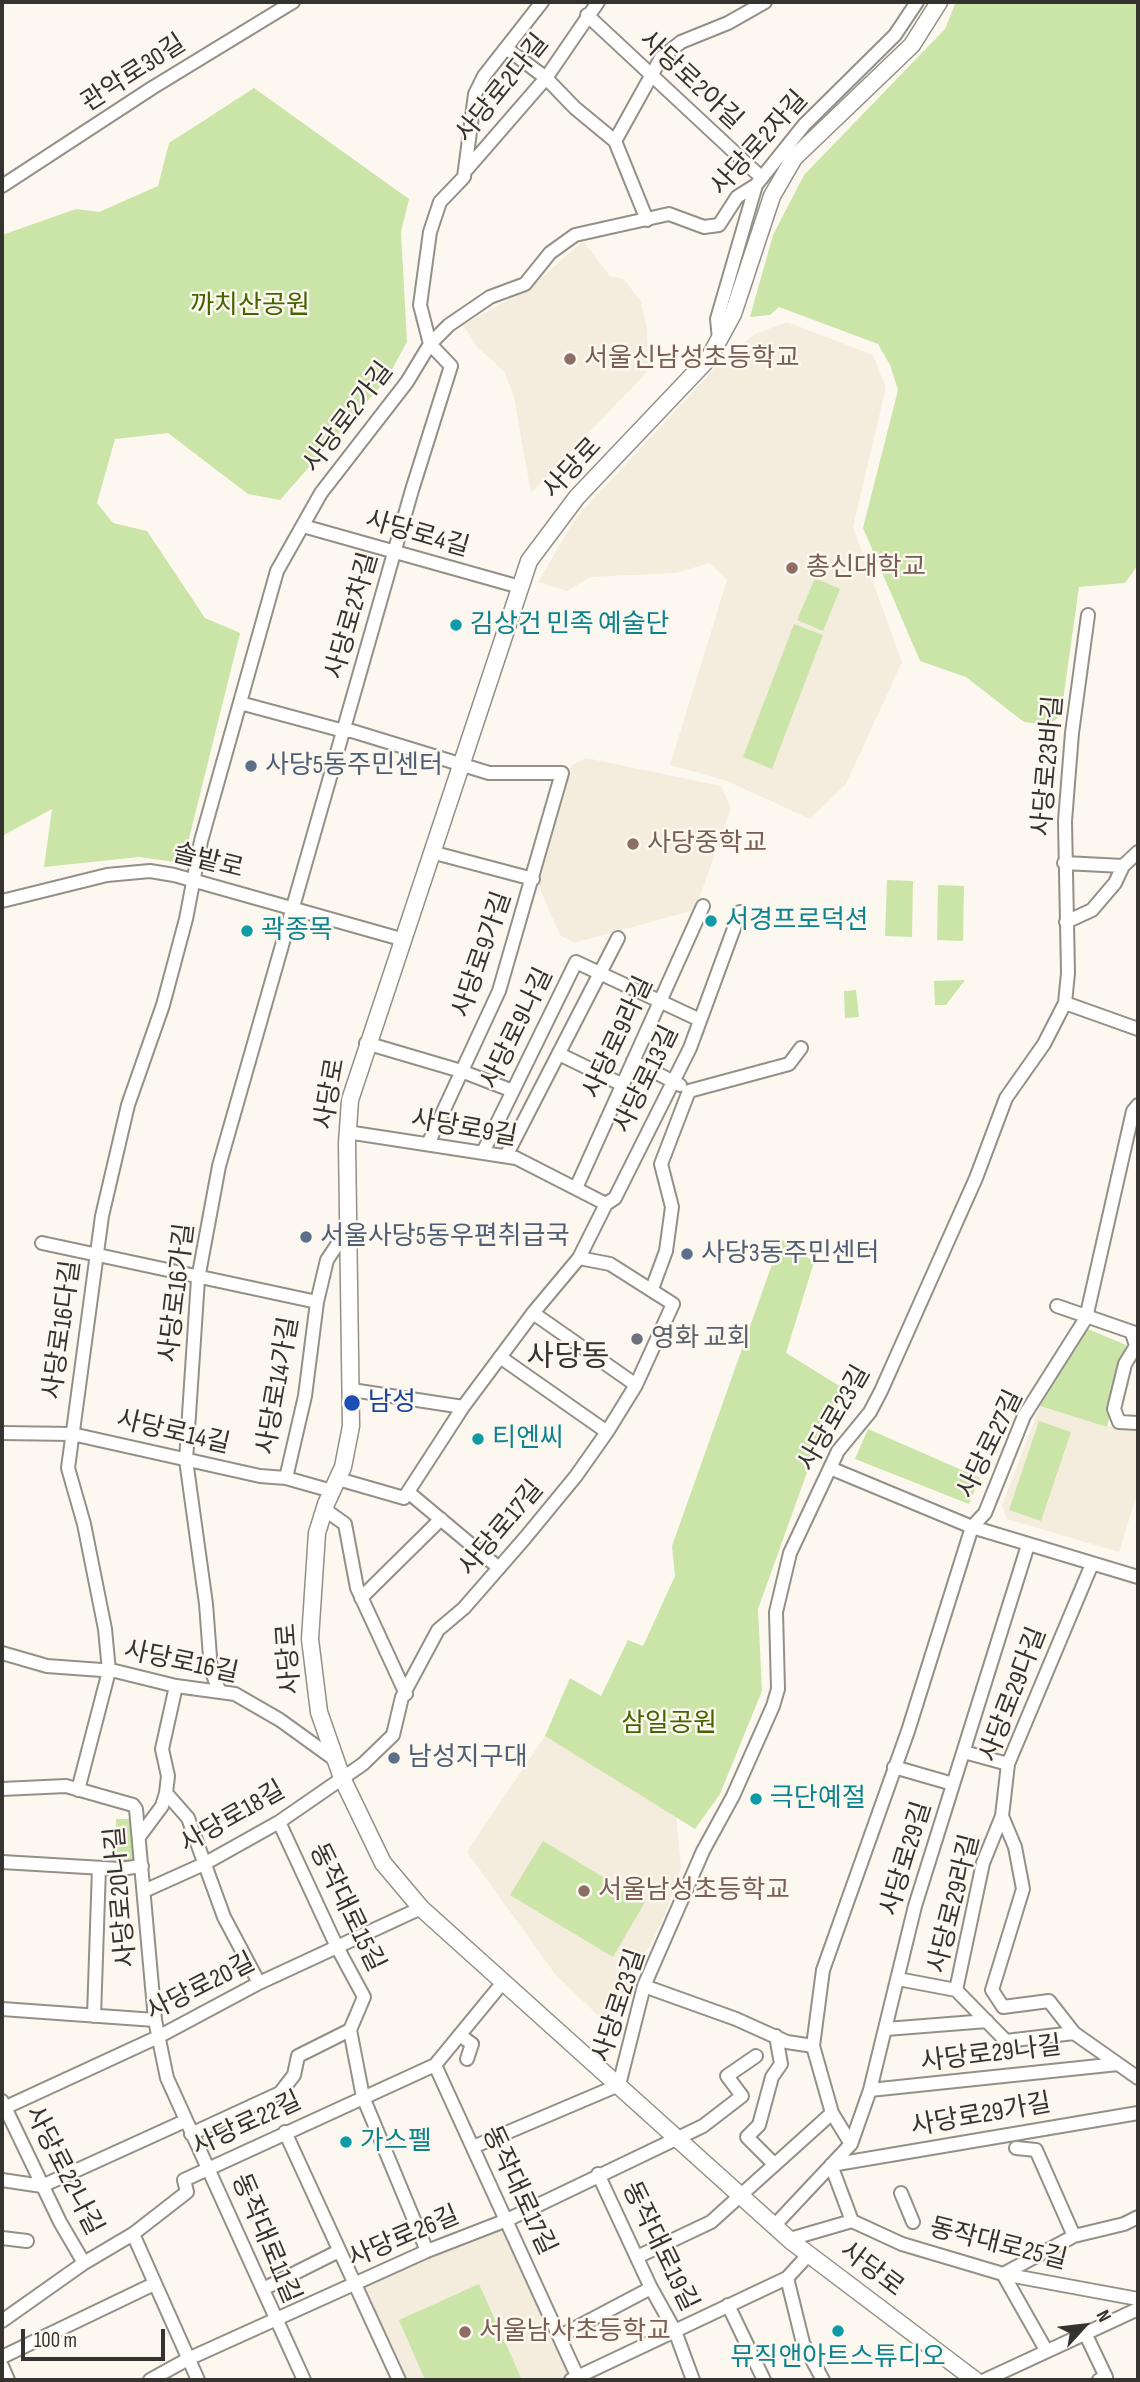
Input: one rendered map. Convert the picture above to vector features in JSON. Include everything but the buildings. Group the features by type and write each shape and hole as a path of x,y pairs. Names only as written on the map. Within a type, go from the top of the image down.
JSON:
{"main road":[{"name":"사당로","path":"939,2 912,45 794,158 772,196 749,271 709,358 561,516 529,561 366,1043 350,1100 347,1132 352,1390 349,1440 335,1485 324,1509 314,1547 310,1639 318,1712 334,1759 383,1863 421,1908 789,2239 975,2380"}],"street":[{"name":"관악로30길","path":"2,186 152,88 293,2"},
{"path":"430,344 420,305 430,232 440,202 464,177 475,94 542,2"},
{"name":"사당로2다길","path":"466,169 546,78 598,2"},
{"path":"615,141 661,58 681,42 728,23 765,2"},
{"name":"사당로2자길","path":"430,344 450,324 490,297 525,284 550,253 566,240 628,222 669,214 704,227 719,225 737,197 759,182 804,125 895,35 917,2"},
{"name":"사당로2아길","path":"587,15 759,182"},
{"path":"506,48 546,78 575,108 615,141 647,220"},
{"path":"719,339 717,319 759,182"},
{"name":"사당로2가길","path":"192,880 277,571 321,493 399,392 430,344"},
{"name":"사당로2차길","path":"292,909 451,366 430,344"},
{"name":"사당로4길","path":"303,526 394,554 520,587"},
{"name":"사당로23바길","path":"1066,922 1064,863 1072,733 1088,615"},
{"path":"240,703 344,731 352,730 461,763"},
{"name":"사당로9가길","path":"428,1144 499,991 562,773 488,773 461,763"},
{"path":"431,852 533,878"},
{"path":"1066,922 1092,910 1115,883 1123,866 1138,852"},
{"path":"1064,863 1123,866"},
{"name":"솔밭로","path":"2,901 129,872 150,872 192,880 401,939"},
{"name":"사당로16다길","path":"78,1790 109,1671 85,1524 68,1468 72,1434 90,1327 102,1216 128,1105 163,1005 186,919 192,880"},
{"name":"사당로9라길","path":"576,1188 703,906"},
{"name":"사당로16가길","path":"219,1690 211,1670 206,1604 186,1460 198,1279 219,1166 270,997 292,909"},
{"name":"사당로13길","path":"408,1492 463,1407 533,1313 579,1258 606,1204 615,1198 700,1020 740,912"},
{"name":"사당로23길","path":"619,2085 644,1986 703,1852 733,1796 770,1714 778,1689 776,1612 790,1553 838,1451 870,1412 976,1178 1006,1098 1044,1044 1065,1003 1068,973 1066,922"},
{"path":"506,1156 618,938"},
{"name":"사당로9나길","path":"483,1152 576,962 600,974"},
{"path":"600,974 700,1020"},
{"path":"1065,1003 1138,1029"},
{"name":"사당로","path":"366,1043 461,1071 513,1091"},
{"path":"634,1061 689,1091 789,1064 801,1048"},
{"path":"559,1054 623,1085"},
{"path":"579,1258 610,1264 656,1292 666,1251 672,1206 661,1164 689,1091"},
{"name":"사당로27길","path":"851,2144 832,2113 813,2046 823,1969 848,1907 972,1527 985,1513 1024,1416 1086,1318 1133,1111 1138,1105"},
{"name":"사당로9길","path":"347,1132 516,1158 606,1204"},
{"name":"사당로14가길","path":"286,1478 305,1396 317,1302 327,1260 337,1245 349,1237"},
{"path":"41,1243 198,1279 317,1302"},
{"name":"사당로17길","path":"342,1778 363,1764 393,1735 402,1696 406,1694 425,1648 438,1630 464,1608 499,1568 576,1476 607,1432 636,1385 673,1304 656,1292"},
{"path":"1057,1306 1136,1333 1136,1346 1125,1364 1114,1409 1119,1422 1138,1423"},
{"path":"533,1313 636,1385"},
{"path":"500,1357 607,1432"},
{"path":"352,1390 463,1407"},
{"name":"사당로14길","path":"2,1433 72,1434 260,1476 335,1485"},
{"path":"831,1468 972,1527 1138,1577"},
{"path":"335,1485 404,1498 408,1492 499,1568"},
{"path":"324,1509 345,1524 361,1598 406,1694"},
{"path":"361,1598 441,1519"},
{"name":"사당로29길","path":"774,2226 851,2144 870,2090 915,1906 1028,1545"},
{"name":"사당로29다길","path":"1092,1564 1008,1764 1002,1816 1015,1847 1023,1889 992,1990 1003,2007 1049,2001 1074,2033 1138,2078"},
{"name":"사당로16길","path":"2,1653 47,1666 109,1671 176,1686 235,1694 280,1720 334,1759"},
{"path":"139,1838 162,1806 166,1793 168,1776 162,1749 176,1686"},
{"path":"964,1752 1008,1764"},
{"path":"894,1767 953,1784"},
{"name":"사당로18길","path":"144,1891 204,1864 279,1822 342,1778"},
{"name":"사당로20나길","path":"2,1789 66,1786 133,1805 136,1809 158,2037"},
{"path":"166,1793 188,1818 225,1917 259,1983"},
{"name":"사당로29라길","path":"1002,1816 984,1863 956,1990 1006,2041 1074,2033"},
{"name":"동작대로15길","path":"279,1822 337,1947 364,1997 350,2030"},
{"path":"2,1862 99,1868 142,1866"},
{"path":"94,2016 99,1868"},
{"name":"사당로20길","path":"3,2105 158,2037 259,1983 421,1908"},
{"path":"898,1979 956,1990"},
{"name":"사당로22길","path":"2,2321 84,2263 133,2234 187,2192 184,2179 435,2065 504,1981"},
{"path":"644,1986 787,2042 813,2046"},
{"path":"2,2009 155,2020"},
{"path":"886,2029 986,2021"},
{"path":"191,2134 280,2093 294,2075 299,2056 350,2030 363,2097 427,2251"},
{"path":"461,2036 472,2044 467,2059"},
{"path":"775,2164 747,2137 759,2125 772,2077 781,2064 776,2036"},
{"name":"동작대로11길","path":"158,2037 167,2078 185,2121 209,2167 304,2380"},
{"path":"676,2138 704,2126 742,2095 727,2076 756,2056"},
{"name":"사당로29나길","path":"870,2090 1118,2064"},
{"name":"동작대로17길","path":"435,2065 560,2336 576,2379"},
{"path":"473,2147 619,2085"},
{"name":"사당로22나길","path":"3,2105 42,2186 84,2263"},
{"path":"637,2257 711,2222 832,2113"},
{"name":"사당로29가길","path":"831,2165 1138,2113"},
{"path":"2,2180 42,2186 185,2121"},
{"path":"285,2132 399,2380"},
{"name":"사당로26길","path":"150,2380 427,2251 507,2220 676,2138"},
{"path":"1016,2148 1036,2150 1056,2202 1074,2236"},
{"path":"789,2239 852,2221 831,2165"},
{"name":"동작대로19길","path":"598,2174 651,2288 675,2331 691,2380"},
{"path":"901,2193 913,2222"},
{"path":"1046,2350 1003,2274 1074,2236 1124,2224 1138,2217"},
{"name":"동작대로25길","path":"852,2221 902,2244 1003,2274 1138,2299"},
{"path":"133,2234 198,2380"},
{"path":"2,2238 27,2241"},
{"path":"263,2289 339,2251"},
{"path":"576,2379 787,2278 809,2254"},
{"path":"787,2278 803,2343 823,2380"},
{"path":"2,2357 154,2284"},
{"path":"560,2336 651,2288"},
{"path":"728,2305 764,2380"},
{"path":"985,2380 1138,2309"},
{"path":"1085,2333 1106,2378 1099,2380"},
{"path":"2,2366 8,2380"}],"shaded area":[{"name":"서울신남성초등학교","path":"583,241 610,276 624,279 641,302 647,329 648,371 531,493 514,397 504,371 478,348 463,325 531,287"},
{"name":"총신대학교","path":"787,322 873,355 886,387 853,527 902,662 846,784 810,819 727,781 670,765 727,580 710,563 675,573 590,577 567,591 538,582 575,519 725,357 755,334"},
{"name":"사당중학교","path":"586,758 721,786 731,808 695,910 574,943 560,935 536,880 572,765"},
{"path":"1040,1406 1107,1427 1138,1419 1138,1491 1119,1552 1007,1519 1002,1506"},
{"name":"서울남성초등학교","path":"545,1736 676,1816 681,1868 665,1915 609,2026 555,1974 467,1852"},
{"name":"서울남사초등학교","path":"500,2227 505,2229 569,2372 566,2378 403,2380 361,2292 364,2286"}],"green space":[{"path":"956,2 1138,2 1138,565 1125,583 1079,587 1061,715 1049,725 1024,722 966,677 920,661 863,528 898,390 890,365 878,344 779,307 770,315 750,317 773,235 804,175 945,29"},
{"name":"까치산공원","path":"254,88 409,199 401,232 407,342 386,380 280,500 248,494 168,433 115,439 97,503 113,523 147,531 205,618 240,633 183,863 139,857 44,867 52,809 2,836 2,235 76,209 99,212 158,186 169,143"},
{"path":"815,578 840,589 823,631 797,620"},
{"path":"794,624 823,635 772,769 743,757"},
{"path":"887,880 913,881 912,937 885,936"},
{"path":"938,885 964,886 963,941 937,940"},
{"path":"965,980 946,1005 935,1005 934,981"},
{"path":"856,990 859,1017 845,1018 844,991"},
{"name":"삼일공원","path":"781,1239 814,1262 786,1353 846,1390 819,1439 758,1609 762,1691 720,1794 695,1829 545,1736 570,1678 601,1696 628,1640 643,1646 675,1576 672,1546"},
{"path":"1088,1329 1126,1345 1107,1427 1040,1406"},
{"path":"1039,1421 1071,1432 1041,1521 1009,1510"},
{"path":"868,1429 980,1478 969,1504 855,1459"},
{"path":"116,1819 131,1819 136,1862 116,1866"},
{"path":"543,1841 645,1902 613,1957 510,1895"},
{"path":"479,2284 522,2380 425,2380 399,2320"}],"place":[{"name":"서울신남성초등학교","path":"570,359"},
{"name":"총신대학교","path":"792,568"},
{"name":"김상건 민족 예술단","path":"456,625"},
{"name":"사당5동주민센터","path":"251,766"},
{"name":"사당중학교","path":"633,844"},
{"name":"서경프로덕션","path":"711,921"},
{"name":"곽종목","path":"247,931"},
{"name":"서울사당5동우편취급국","path":"306,1237"},
{"name":"사당3동주민센터","path":"687,1254"},
{"name":"영화 교회","path":"637,1339"},
{"name":"남성","path":"352,1403"},
{"name":"티엔씨","path":"478,1439"},
{"name":"남성지구대","path":"394,1758"},
{"name":"극단예절","path":"756,1799"},
{"name":"서울남성초등학교","path":"584,1891"},
{"name":"가스펠","path":"346,2142"},
{"name":"뮤직앤아트스튜디오","path":"838,2331"},
{"name":"서울남사초등학교","path":"465,2332"}],"district":[{"name":"사당동","path":"568,1358"}]}
